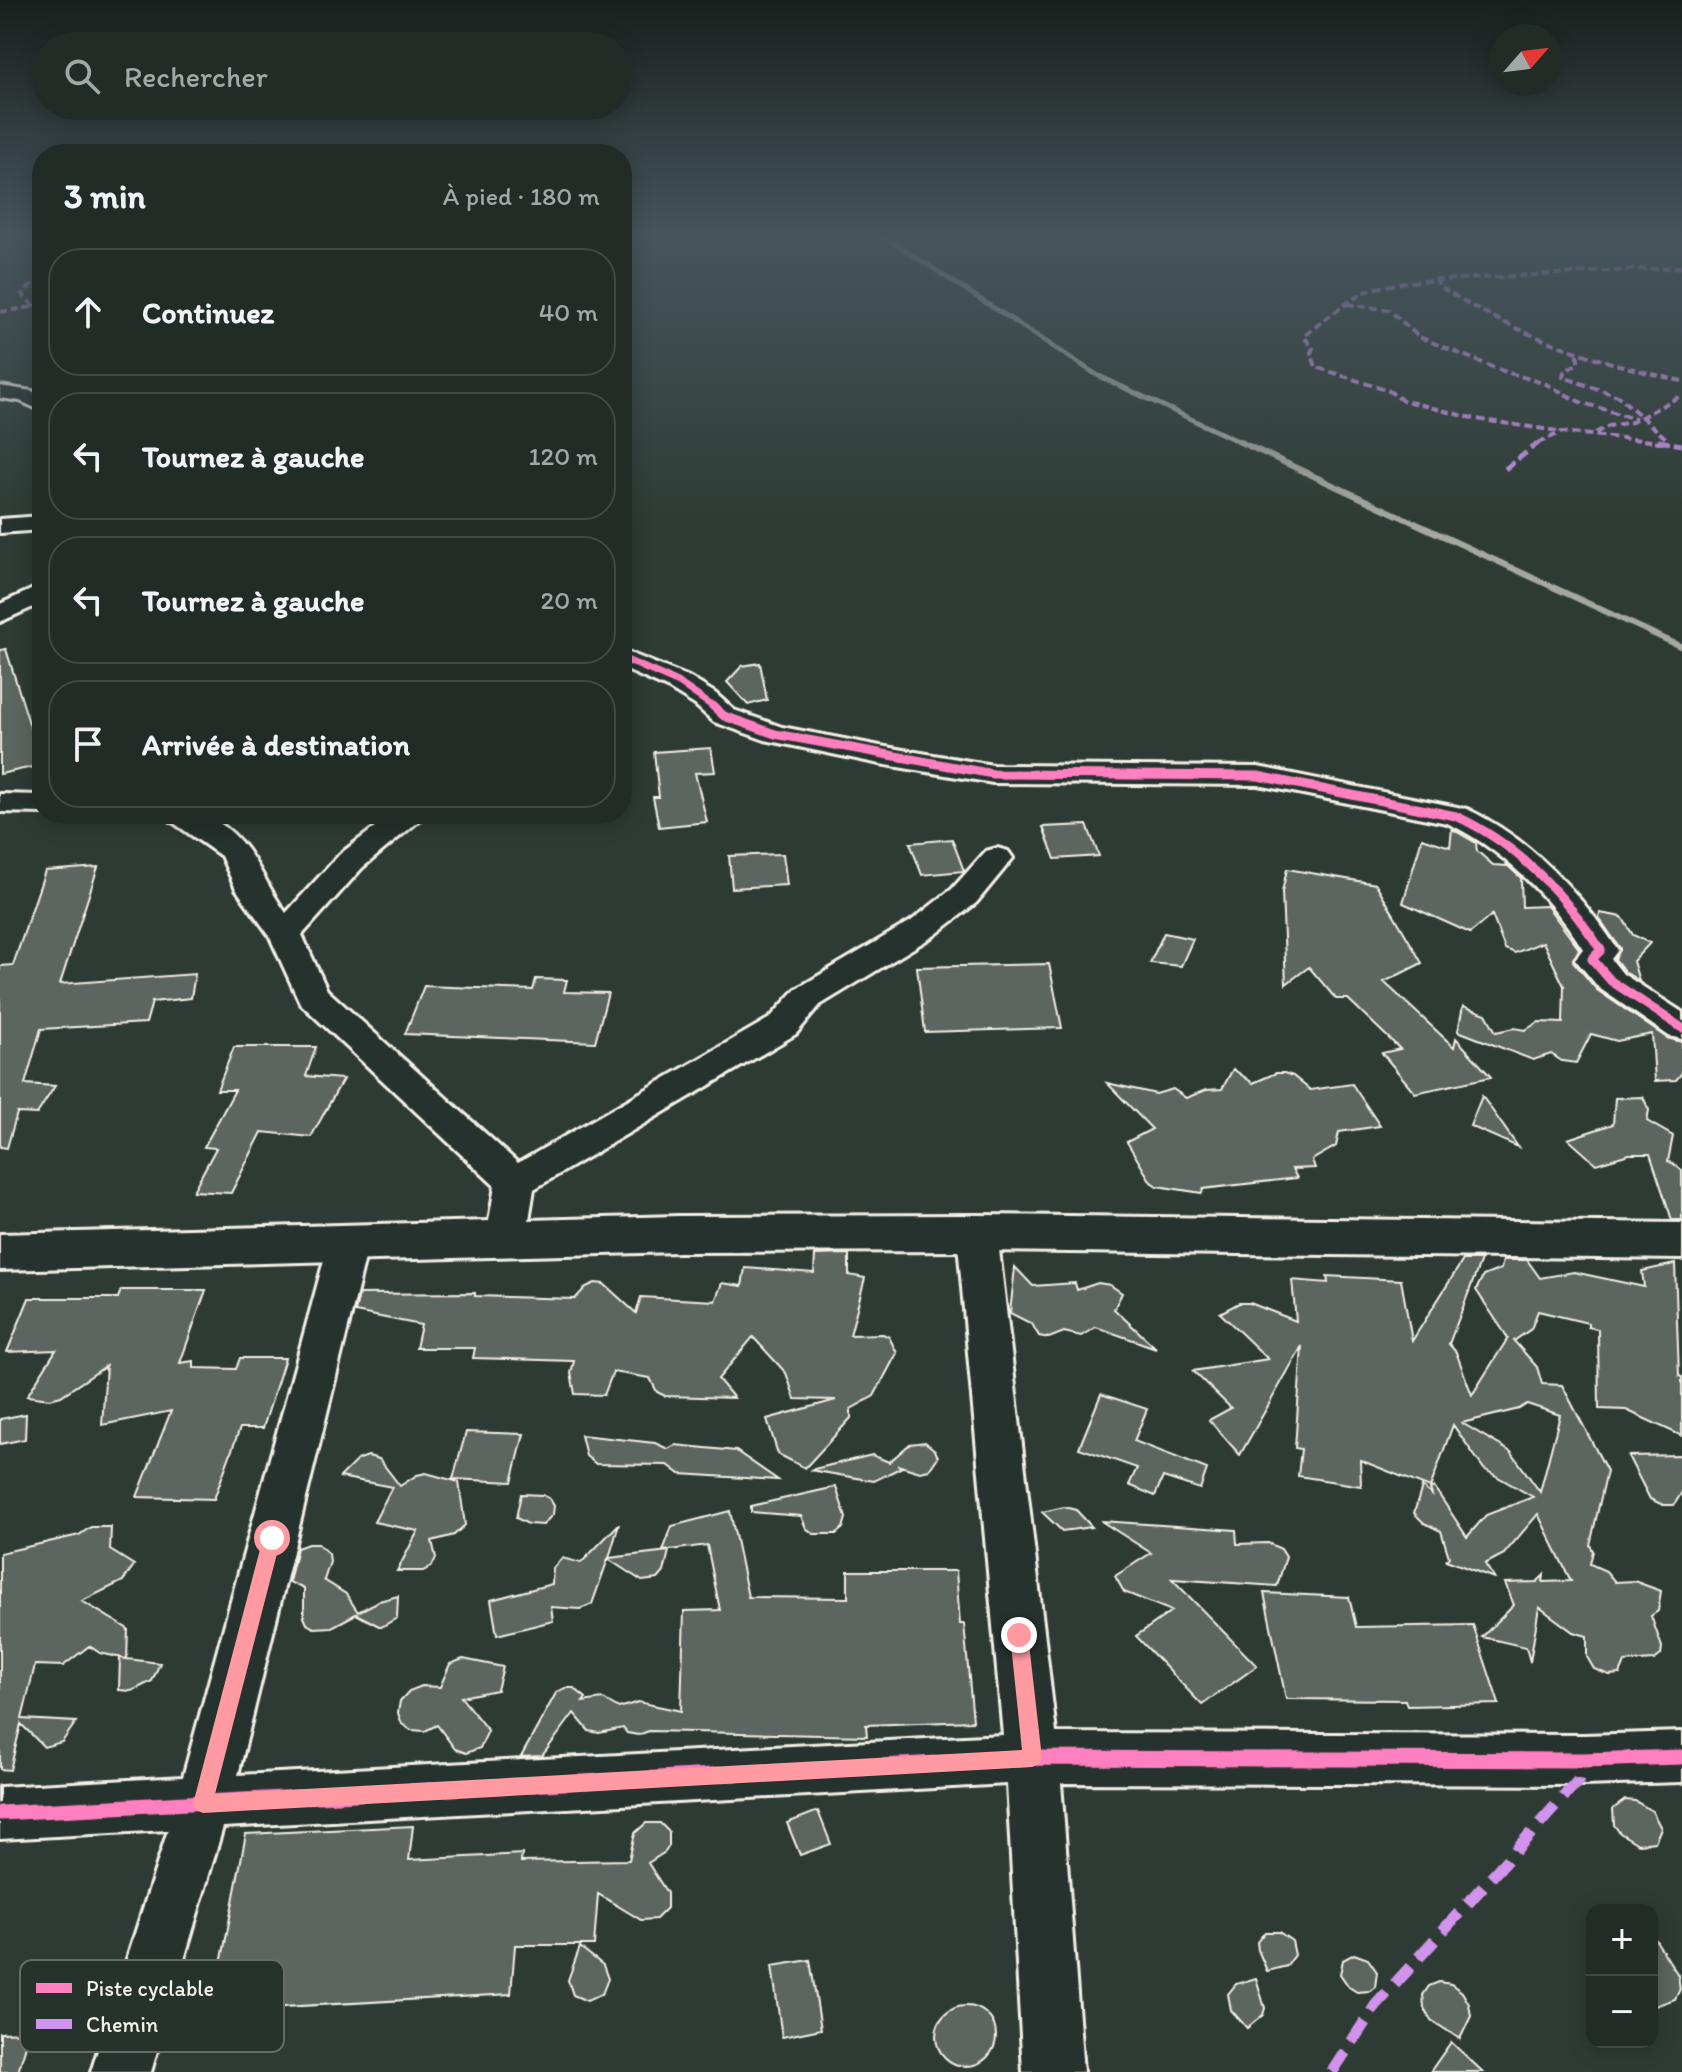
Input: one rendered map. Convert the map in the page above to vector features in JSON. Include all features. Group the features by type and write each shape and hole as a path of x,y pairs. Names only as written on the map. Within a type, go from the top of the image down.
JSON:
{"main road":[{"path":"0,1252 679,1234 977,1233 1682,1241"}],"street":[{"path":"0,392 25,395 32,399"},
{"path":"0,526 32,524"},
{"path":"0,614 32,598"},
{"path":"632,662 679,683 705,699 724,716 775,734 880,755 993,774 1258,776 1472,821 1511,848 1544,878 1580,918 1601,950 1592,959 1611,981 1682,1028"},
{"path":"0,803 32,804"},
{"path":"196,824 235,851 252,889 285,934 312,995 515,1182"},
{"path":"285,934 351,861 399,824"},
{"path":"515,1182 783,1026 808,997 923,928 964,896 997,858"},
{"path":"506,1238 515,1182"},
{"path":"977,1233 1032,1758 1053,2072"},
{"path":"155,1960 203,1804 349,1242"},
{"path":"0,1813 1032,1758 1583,1760 1682,1757"},
{"path":"121,2072 127,2052"}],"building":[{"path":"6,649 32,733 32,767 0,774 0,650"},
{"path":"760,663 767,700 748,705 727,682 742,666"},
{"path":"711,748 715,772 695,773 707,822 659,827 653,797 659,797 654,752"},
{"path":"1087,825 1099,856 1055,859 1043,827"},
{"path":"1452,829 1476,843 1477,851 1493,865 1508,866 1521,878 1522,907 1547,906 1579,949 1573,961 1597,990 1667,1038 1682,1042 1682,1073 1676,1080 1655,1081 1652,1034 1617,1041 1591,1034 1576,1063 1562,1061 1551,1054 1533,1060 1458,1031 1463,1006 1486,1014 1496,1032 1514,1028 1525,1030 1539,1022 1563,1023 1564,986 1543,942 1515,953 1505,949 1492,915 1470,933 1403,903 1422,838 1450,847"},
{"path":"952,839 964,871 922,875 910,843"},
{"path":"783,854 787,885 732,888 729,856"},
{"path":"98,867 60,984 195,974 191,998 152,1002 146,1023 41,1029 25,1084 55,1086 37,1114 17,1113 7,1148 0,1147 0,966 13,965 45,871"},
{"path":"1287,869 1376,884 1422,963 1384,982 1454,1047 1456,1038 1491,1077 1415,1093 1382,1053 1400,1049 1348,999 1336,999 1309,967 1286,984 1282,892"},
{"path":"1600,913 1622,917 1633,935 1650,943 1633,961 1639,981 1625,972 1615,959 1620,948 1599,918"},
{"path":"1164,933 1193,939 1181,966 1150,963"},
{"path":"1049,964 1062,1028 925,1032 917,967"},
{"path":"536,979 567,980 564,992 608,993 595,1042 405,1034 424,986 533,990"},
{"path":"234,1047 316,1047 306,1076 343,1079 311,1137 262,1132 231,1193 193,1191 216,1148 204,1147 235,1090 217,1090"},
{"path":"1233,1069 1253,1083 1276,1073 1284,1073 1293,1076 1310,1090 1352,1084 1380,1126 1339,1132 1336,1146 1312,1160 1315,1168 1292,1169 1297,1178 1203,1189 1202,1193 1157,1186 1151,1182 1127,1142 1152,1129 1107,1083 1156,1094 1173,1089 1186,1098 1206,1090 1222,1089"},
{"path":"1482,1096 1518,1147 1470,1126"},
{"path":"1643,1097 1649,1110 1647,1121 1673,1136 1668,1161 1682,1170 1682,1220 1672,1220 1650,1154 1629,1154 1596,1164 1568,1139 1613,1124 1615,1098"},
{"path":"849,1254 849,1275 865,1278 850,1335 883,1334 889,1337 897,1353 874,1396 851,1409 851,1418 805,1468 778,1454 767,1419 836,1400 795,1399 786,1373 753,1337 718,1379 734,1398 665,1396 657,1392 650,1378 613,1372 604,1395 575,1394 571,1373 574,1361 473,1358 475,1348 416,1348 421,1325 355,1312 359,1294 475,1293 475,1296 575,1299 586,1287 595,1283 604,1284 636,1313 641,1297 715,1301 722,1283 742,1286 745,1268 814,1273 815,1255"},
{"path":"1463,1260 1481,1260 1449,1344 1456,1352 1472,1395 1508,1338 1476,1290 1483,1276 1501,1269 1503,1260 1527,1260 1540,1278 1574,1272 1644,1287 1642,1271 1675,1264 1682,1436 1626,1410 1599,1409 1598,1329 1588,1327 1588,1323 1538,1311 1531,1329 1514,1341 1537,1367 1542,1384 1562,1385 1607,1471 1590,1545 1593,1551 1590,1564 1606,1571 1615,1582 1634,1581 1661,1591 1658,1611 1651,1616 1662,1647 1661,1655 1654,1660 1625,1662 1620,1674 1609,1675 1594,1669 1587,1657 1587,1636 1573,1632 1539,1607 1530,1662 1526,1647 1482,1637 1514,1605 1505,1583 1537,1582 1544,1575 1543,1582 1571,1581 1538,1514 1504,1554 1485,1564 1494,1578 1446,1560 1449,1557 1441,1531 1424,1523 1414,1513 1422,1487 1432,1495 1430,1489 1434,1487 1467,1537 1486,1515 1533,1497 1484,1469 1453,1425 1430,1488 1360,1460 1361,1486 1298,1476 1301,1449 1295,1448 1302,1346 1240,1455 1209,1420 1231,1408 1193,1371 1268,1359 1220,1313 1239,1303 1250,1303 1296,1321 1292,1280 1328,1283 1327,1276 1401,1280 1412,1341","holes":["1527,1404 1560,1415 1540,1492 1511,1452 1462,1423 1519,1409"]},
{"path":"1015,1267 1033,1286 1075,1283 1077,1290 1098,1283 1110,1285 1122,1293 1114,1309 1156,1348 1096,1327 1081,1336 1064,1332 1049,1338 1039,1336 1032,1324 1010,1313"},
{"path":"121,1290 206,1290 180,1363 194,1361 194,1368 236,1369 240,1358 285,1358 263,1428 240,1428 214,1499 137,1497 171,1411 102,1425 106,1366 61,1396 50,1399 27,1396 56,1350 7,1352 29,1298 118,1298"},
{"path":"1101,1394 1147,1409 1134,1441 1207,1469 1200,1489 1163,1477 1155,1496 1129,1485 1137,1468 1079,1448"},
{"path":"26,1414 25,1439 0,1444 0,1419"},
{"path":"466,1432 524,1434 512,1482 453,1479"},
{"path":"581,1435 655,1443 668,1449 675,1445 736,1451 778,1480 680,1474 668,1465 596,1464 586,1456"},
{"path":"925,1442 938,1457 929,1470 920,1472 897,1465 902,1467 874,1481 810,1470 872,1455 889,1462 910,1444"},
{"path":"1682,1455 1682,1492 1674,1505 1663,1505 1650,1499 1628,1456"},
{"path":"368,1456 379,1459 400,1486 426,1473 459,1482 465,1525 454,1535 432,1541 436,1558 432,1566 423,1571 397,1571 418,1531 374,1522 392,1487 340,1477 357,1460"},
{"path":"836,1487 846,1518 843,1528 836,1534 814,1534 806,1528 801,1516 751,1512 751,1506"},
{"path":"521,1494 543,1495 550,1499 554,1506 553,1514 543,1525 528,1524 516,1518"},
{"path":"1064,1507 1076,1510 1092,1527 1062,1531 1042,1512"},
{"path":"730,1511 748,1597 848,1598 848,1571 956,1571 973,1721 866,1725 867,1736 649,1731 638,1735 627,1733 623,1728 599,1733 589,1731 574,1713 542,1756 521,1757 556,1693 565,1688 574,1688 586,1698 583,1702 603,1699 619,1708 638,1702 681,1711 684,1611 720,1610 707,1545 663,1551 672,1526"},
{"path":"1101,1521 1236,1530 1237,1544 1268,1543 1281,1549 1286,1557 1277,1586 1172,1579 1257,1666 1202,1705 1136,1636 1172,1611 1124,1592 1115,1576 1151,1553"},
{"path":"619,1524 609,1558 669,1551 664,1572 658,1579 642,1581 608,1559 592,1604 580,1609 551,1607 553,1621 497,1635 491,1600 552,1584 553,1568 562,1558 581,1563"},
{"path":"91,1527 111,1527 110,1550 134,1565 123,1581 82,1601 128,1629 127,1659 100,1653 89,1646 63,1666 35,1665 22,1719 76,1722 62,1742 44,1747 21,1724 10,1770 0,1769 0,1553 79,1535"},
{"path":"318,1544 329,1554 330,1562 324,1580 346,1594 358,1612 379,1601 398,1596 397,1618 381,1627 356,1614 332,1627 314,1628 307,1624 304,1589 289,1582 297,1548"},
{"path":"1264,1593 1349,1597 1356,1627 1473,1625 1499,1704 1407,1706 1405,1700 1286,1699"},
{"path":"120,1658 160,1663 152,1681 132,1691 119,1690"},
{"path":"463,1659 503,1667 497,1690 461,1697 488,1731 480,1748 466,1753 455,1749 437,1725 425,1731 411,1730 402,1724 398,1713 400,1701 409,1691 422,1686 440,1687 450,1664"},
{"path":"1625,1800 1635,1801 1652,1811 1661,1828 1655,1842 1638,1844 1620,1833 1614,1825 1613,1809"},
{"path":"818,1811 831,1844 800,1855 787,1823"},
{"path":"646,1823 660,1823 669,1832 669,1846 665,1852 648,1863 667,1893 667,1908 656,1919 641,1920 598,1894 594,1945 515,1945 511,1994 284,2007 284,1960 222,1960 246,1834 413,1826 409,1860 522,1854 521,1862 629,1860 635,1833"},
{"path":"1265,1932 1279,1932 1292,1941 1295,1955 1287,1966 1267,1971 1257,1942"},
{"path":"1658,1943 1678,1975 1680,1989 1675,1999 1658,2005"},
{"path":"580,1947 603,1965 608,1979 602,1994 587,2001 573,1995 568,1980"},
{"path":"1354,1954 1368,1959 1377,1972 1375,1987 1370,1991 1357,1992 1340,1974 1343,1960"},
{"path":"810,1960 821,2029 782,2037 772,1966"},
{"path":"1256,1978 1265,2008 1263,2015 1247,2028 1231,2010 1228,1994 1236,1984"},
{"path":"1439,1982 1451,1984 1462,1992 1469,2004 1471,2016 1460,2039 1431,2020 1424,2008 1423,1995 1429,1986"},
{"path":"966,2006 988,2014 996,2036 988,2058 966,2066 944,2058 936,2036 944,2014"},
{"path":"20,2032 20,2052 24,2052 18,2072 0,2072 0,2033"},
{"path":"1451,2042 1483,2072 1430,2072"}],"waterway":[{"path":"1032,333 1097,375 1242,443"},
{"path":"1238,441 1682,647"}],"marked path":[{"path":"1307,333 1304,337 1313,348 1311,352 1316,367 1389,391 1402,400 1476,419 1557,431"},
{"path":"1414,333 1500,370 1546,384 1580,402 1636,419"},
{"path":"1523,333 1586,356 1682,381"},
{"path":"1578,354 1578,363 1564,372 1563,377 1618,396 1668,440"},
{"path":"1595,433 1609,426 1632,422 1682,395"},
{"path":"1505,469 1553,433 1616,435 1682,445"},
{"path":"1332,2072 1376,2005 1578,1781 1583,1760"}],"cycle path":[{"path":"632,662 679,683 705,699 724,716 775,734 880,755 993,774 1258,776 1456,816 1484,829 1544,878 1580,918 1601,950 1592,959 1611,981 1682,1028"},
{"path":"0,1813 1032,1758 1583,1760 1682,1757"}],"route":[{"path":"272,1538 203,1804 1032,1758 1019,1635"}]}
